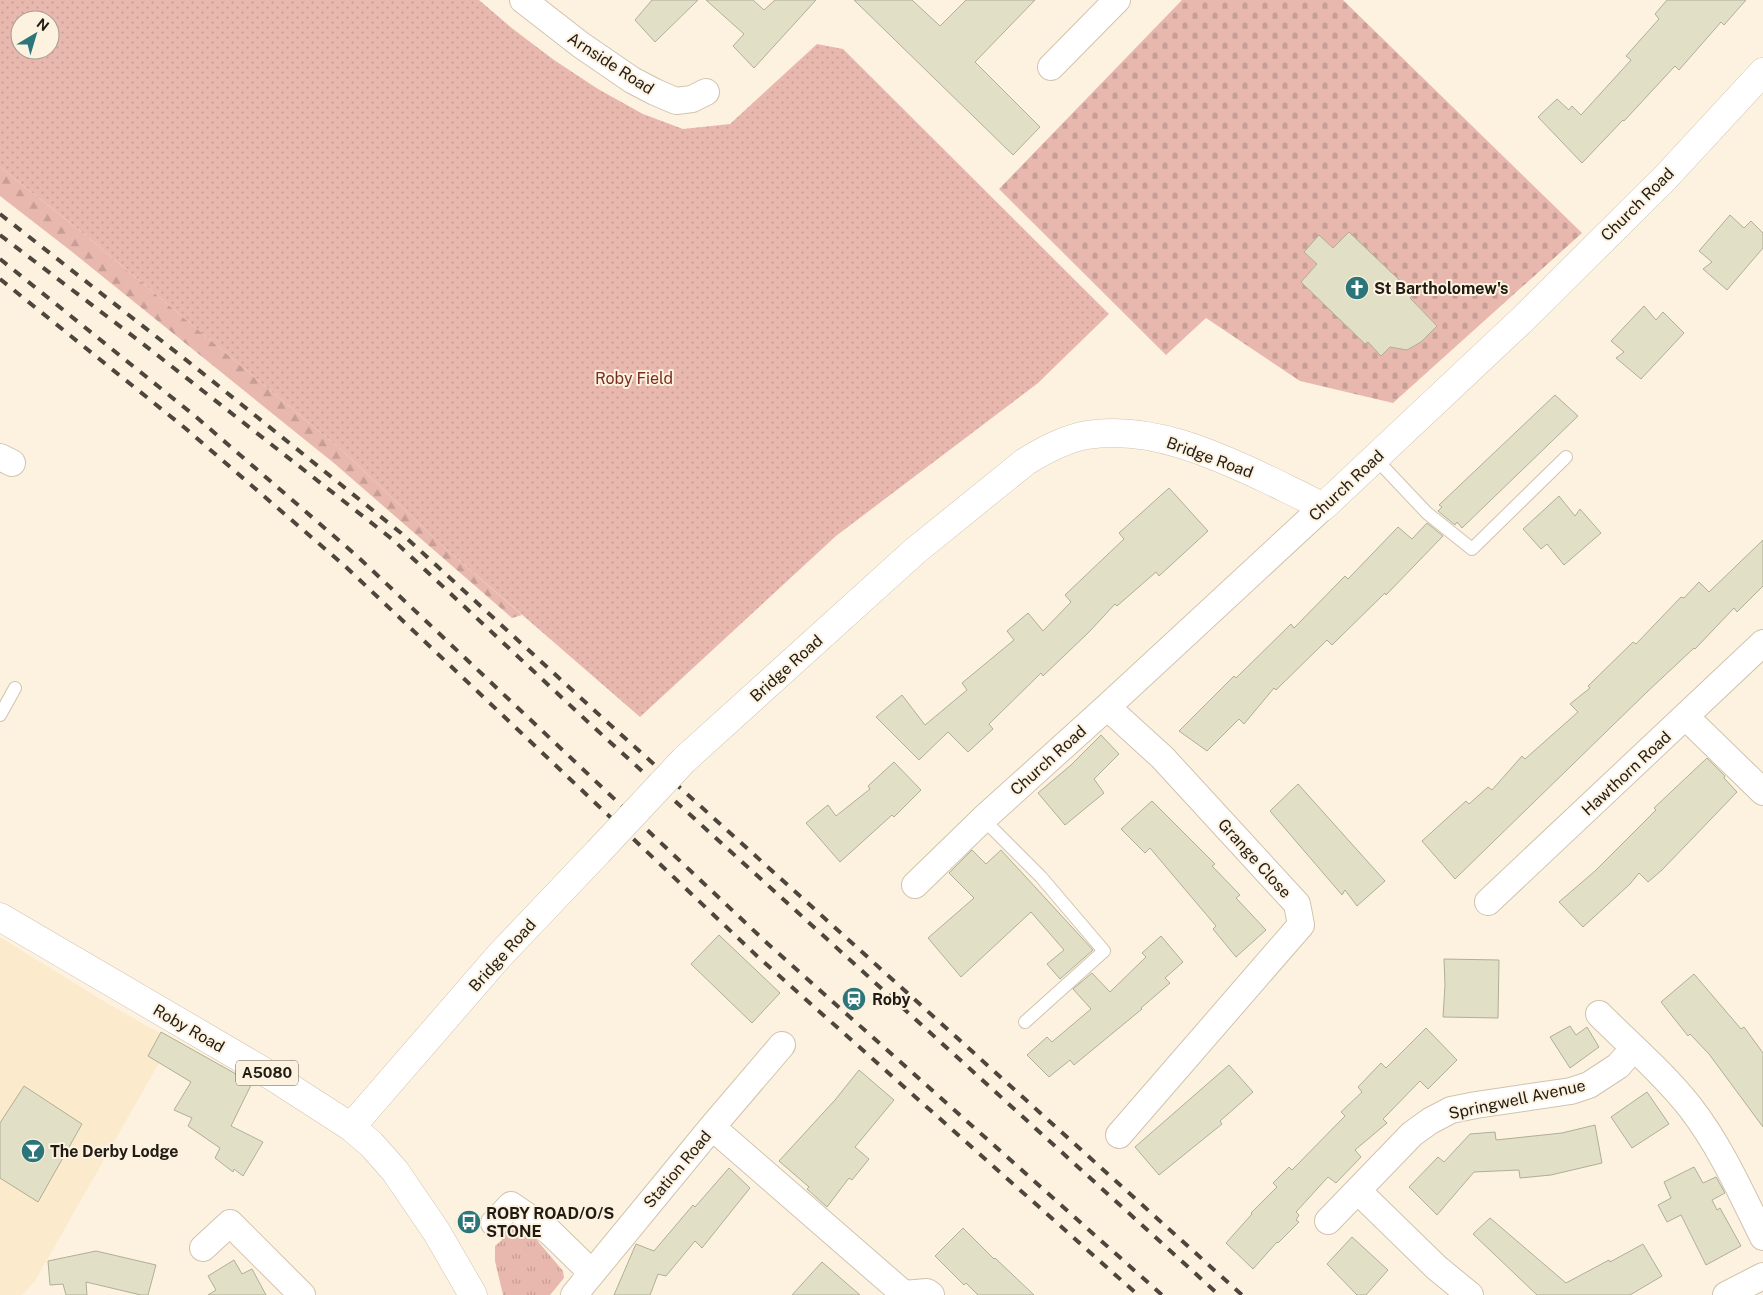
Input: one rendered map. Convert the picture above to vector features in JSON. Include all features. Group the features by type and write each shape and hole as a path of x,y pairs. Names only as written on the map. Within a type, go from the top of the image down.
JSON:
{"street":[{"name":"Arnside Road","path":"523,0 632,80 655,92 676,101 692,100 706,92"},
{"path":"1051,67 1117,0"},
{"name":"Church Road","path":"915,885 983,819 1107,708 1524,318 1665,178 1763,72"},
{"name":"Bridge Road","path":"350,1127 500,955 684,760 915,552 1025,462 1058,444 1088,435 1131,435 1164,440 1240,466 1323,507"},
{"name":"Hawthorn Road","path":"1488,902 1763,643"},
{"name":"Grange Close","path":"1107,708 1162,756 1297,904 1301,925 1119,1136"},
{"path":"1686,717 1763,792"},
{"name":"Roby Road","path":"0,917 275,1078 350,1127 371,1144 395,1171 436,1231 473,1295"},
{"path":"1599,1014 1668,1080 1691,1108 1725,1160 1763,1237"},
{"name":"Station Road","path":"574,1295 712,1126 782,1045"},
{"name":"Springwell Avenue","path":"1328,1221 1412,1134 1430,1120 1459,1108 1571,1091 1589,1085 1618,1066 1634,1048"},
{"path":"712,1126 904,1294 927,1292 932,1295"},
{"path":"1358,1191 1438,1268 1470,1295"},
{"path":"494,1223 511,1205 550,1232 591,1272"},
{"path":"203,1248 230,1222 302,1295"},
{"path":"1726,1295 1763,1276"}],"lane":[{"path":"1376,458 1427,514 1472,549 1566,457"},
{"path":"0,715 14,688"},
{"path":"983,819 1041,877 1104,951 1025,1022"}],"shaded area":[{"path":"0,937 105,1002 172,1040 35,1281 22,1295 0,1295"}],"green space":[{"name":"Roby Field","path":"0,0 479,0 554,60 598,89 643,114 683,129 730,124 817,44 843,49 1109,314 1038,383 836,536 640,717 445,548 345,453 84,234 0,167"},
{"path":"1182,0 1343,0 1582,233 1393,403 1300,381 1206,318 1166,355 999,189"},
{"path":"0,167 84,234 345,453 445,548 522,615 512,618 335,464 0,196"},
{"path":"511,1227 521,1228 530,1232 563,1271 564,1278 550,1295 503,1295 495,1261 495,1246 502,1240 497,1234"}],"building":[{"path":"652,0 698,0 655,42 635,20"},
{"path":"706,0 753,0 764,10 775,0 816,0 754,68 733,46 744,34"},
{"path":"854,0 912,0 940,26 966,0 1035,0 975,62 1040,127 1013,155"},
{"path":"1667,0 1746,0 1724,25 1721,22 1679,70 1675,66 1582,163 1538,117 1557,99 1569,110 1572,106 1581,115 1631,60 1626,56 1659,19 1655,14"},
{"path":"1730,215 1744,228 1751,221 1763,233 1763,248 1727,290 1703,269 1712,262 1699,251"},
{"name":"St Bartholomew's","path":"1349,232 1414,294 1410,298 1437,326 1421,342 1407,350 1390,347 1381,356 1368,342 1365,344 1301,282 1317,264 1304,252 1319,235 1333,248"},
{"path":"1644,306 1656,320 1663,312 1684,333 1641,379 1616,358 1624,352 1611,341"},
{"path":"1555,395 1578,416 1462,528 1457,522 1455,525 1438,511 1442,507 1439,505"},
{"path":"1169,488 1208,531 1159,576 1156,572 1117,606 1115,604 1043,676 1041,673 989,724 993,729 968,752 948,732 919,760 876,717 902,695 925,725 967,690 962,683 1014,640 1007,631 1028,613 1043,631 1071,602 1065,595 1124,539 1119,533"},
{"path":"1559,496 1575,516 1580,509 1601,533 1564,565 1547,544 1541,549 1523,529"},
{"path":"1427,523 1443,536 1386,595 1385,593 1332,645 1327,640 1276,690 1274,688 1244,724 1239,719 1207,751 1179,731 1234,676 1236,678 1291,624 1294,628 1345,576 1348,579 1398,527 1412,539"},
{"path":"1763,540 1763,586 1737,612 1734,608 1695,649 1647,692 1455,879 1422,841 1466,801 1469,804 1488,787 1492,790 1522,756 1525,759 1578,712 1570,704 1590,688 1588,686 1633,642 1636,644 1681,597 1684,598 1699,582 1709,592"},
{"path":"1101,735 1119,754 1094,779 1104,793 1065,825 1038,793 1071,765"},
{"path":"1707,758 1725,776 1724,778 1737,792 1662,870 1648,882 1639,873 1630,884 1583,927 1559,902 1595,871 1656,810 1654,808"},
{"path":"894,762 921,790 894,817 892,815 840,862 806,823 828,805 836,816 870,789 868,786"},
{"path":"1298,784 1385,881 1357,906 1345,890 1342,895 1270,811"},
{"path":"1152,801 1215,864 1212,866 1240,895 1236,898 1266,930 1236,957 1213,929 1216,926 1150,848 1145,853 1121,829"},
{"path":"972,850 986,864 1001,850 1093,950 1060,979 1047,964 1064,950 1031,912 961,977 928,938 974,898 949,873"},
{"path":"719,935 780,993 752,1023 691,964"},
{"path":"1161,936 1183,962 1165,978 1170,983 1142,1009 1074,1065 1070,1060 1049,1077 1027,1055 1047,1037 1052,1042 1091,1009 1073,989 1092,973 1110,992 1146,957 1142,953"},
{"path":"1444,959 1499,960 1498,1018 1443,1017"},
{"path":"1694,974 1741,1029 1744,1027 1763,1053 1763,1127 1709,1054 1690,1034 1688,1036 1661,1002"},
{"path":"1570,1026 1576,1035 1587,1027 1599,1047 1570,1068 1550,1037"},
{"path":"1426,1028 1457,1060 1428,1089 1420,1081 1383,1119 1387,1123 1355,1150 1361,1157 1336,1183 1328,1177 1296,1212 1299,1215 1296,1220 1299,1222 1277,1242 1253,1269 1226,1243 1251,1213 1277,1187 1273,1183 1289,1167 1292,1170 1345,1116 1341,1112 1362,1092 1358,1087 1381,1063 1386,1068"},
{"path":"161,1032 252,1083 231,1126 263,1142 243,1176 234,1169 233,1172 215,1158 220,1148 188,1126 192,1118 174,1110 191,1082 148,1056"},
{"path":"1229,1065 1253,1092 1220,1121 1222,1124 1159,1175 1135,1147"},
{"path":"859,1070 894,1100 855,1147 869,1159 852,1180 849,1178 827,1207 807,1189 809,1187 779,1161 835,1100"},
{"name":"The Derby Lodge","path":"24,1086 82,1124 38,1202 0,1178 0,1123"},
{"path":"1647,1092 1669,1124 1632,1148 1611,1117"},
{"path":"1595,1125 1602,1163 1551,1175 1520,1178 1519,1170 1474,1172 1437,1215 1409,1187 1438,1157 1444,1162 1470,1134 1495,1132 1496,1140 1562,1133"},
{"path":"1694,1167 1703,1183 1716,1177 1725,1193 1712,1200 1717,1210 1720,1208 1741,1246 1706,1265 1681,1215 1667,1222 1658,1205 1671,1198 1664,1182"},
{"path":"729,1168 750,1188 702,1248 695,1241 666,1276 658,1274 650,1295 614,1295 636,1244 654,1251 693,1205 695,1207"},
{"path":"1490,1218 1566,1283 1643,1244 1662,1276 1630,1295 1537,1295 1473,1234"},
{"path":"963,1228 1034,1295 978,1295 966,1283 964,1285 935,1256"},
{"path":"1352,1237 1388,1270 1366,1295 1357,1295 1327,1264"},
{"path":"96,1251 156,1265 148,1295 86,1282 87,1295 66,1295 63,1284 50,1285 48,1261"},
{"path":"234,1260 242,1274 252,1269 266,1295 208,1295 216,1290 208,1276"},
{"path":"822,1262 860,1295 792,1295"}],"railway":[{"path":"0,214 195,367 401,533 595,711 1242,1295"},
{"path":"0,235 138,340 392,539 588,722 1219,1295"},
{"path":"0,259 195,416 357,556 768,944 1162,1295"},
{"path":"0,279 185,428 346,567 757,956 1138,1295"}],"place":[{"name":"St Bartholomew's","path":"1357,288"},
{"name":"Roby","path":"854,999"},
{"name":"The Derby Lodge","path":"33,1151"},
{"name":"ROBY ROAD/O/S STONE","path":"469,1222"}]}
